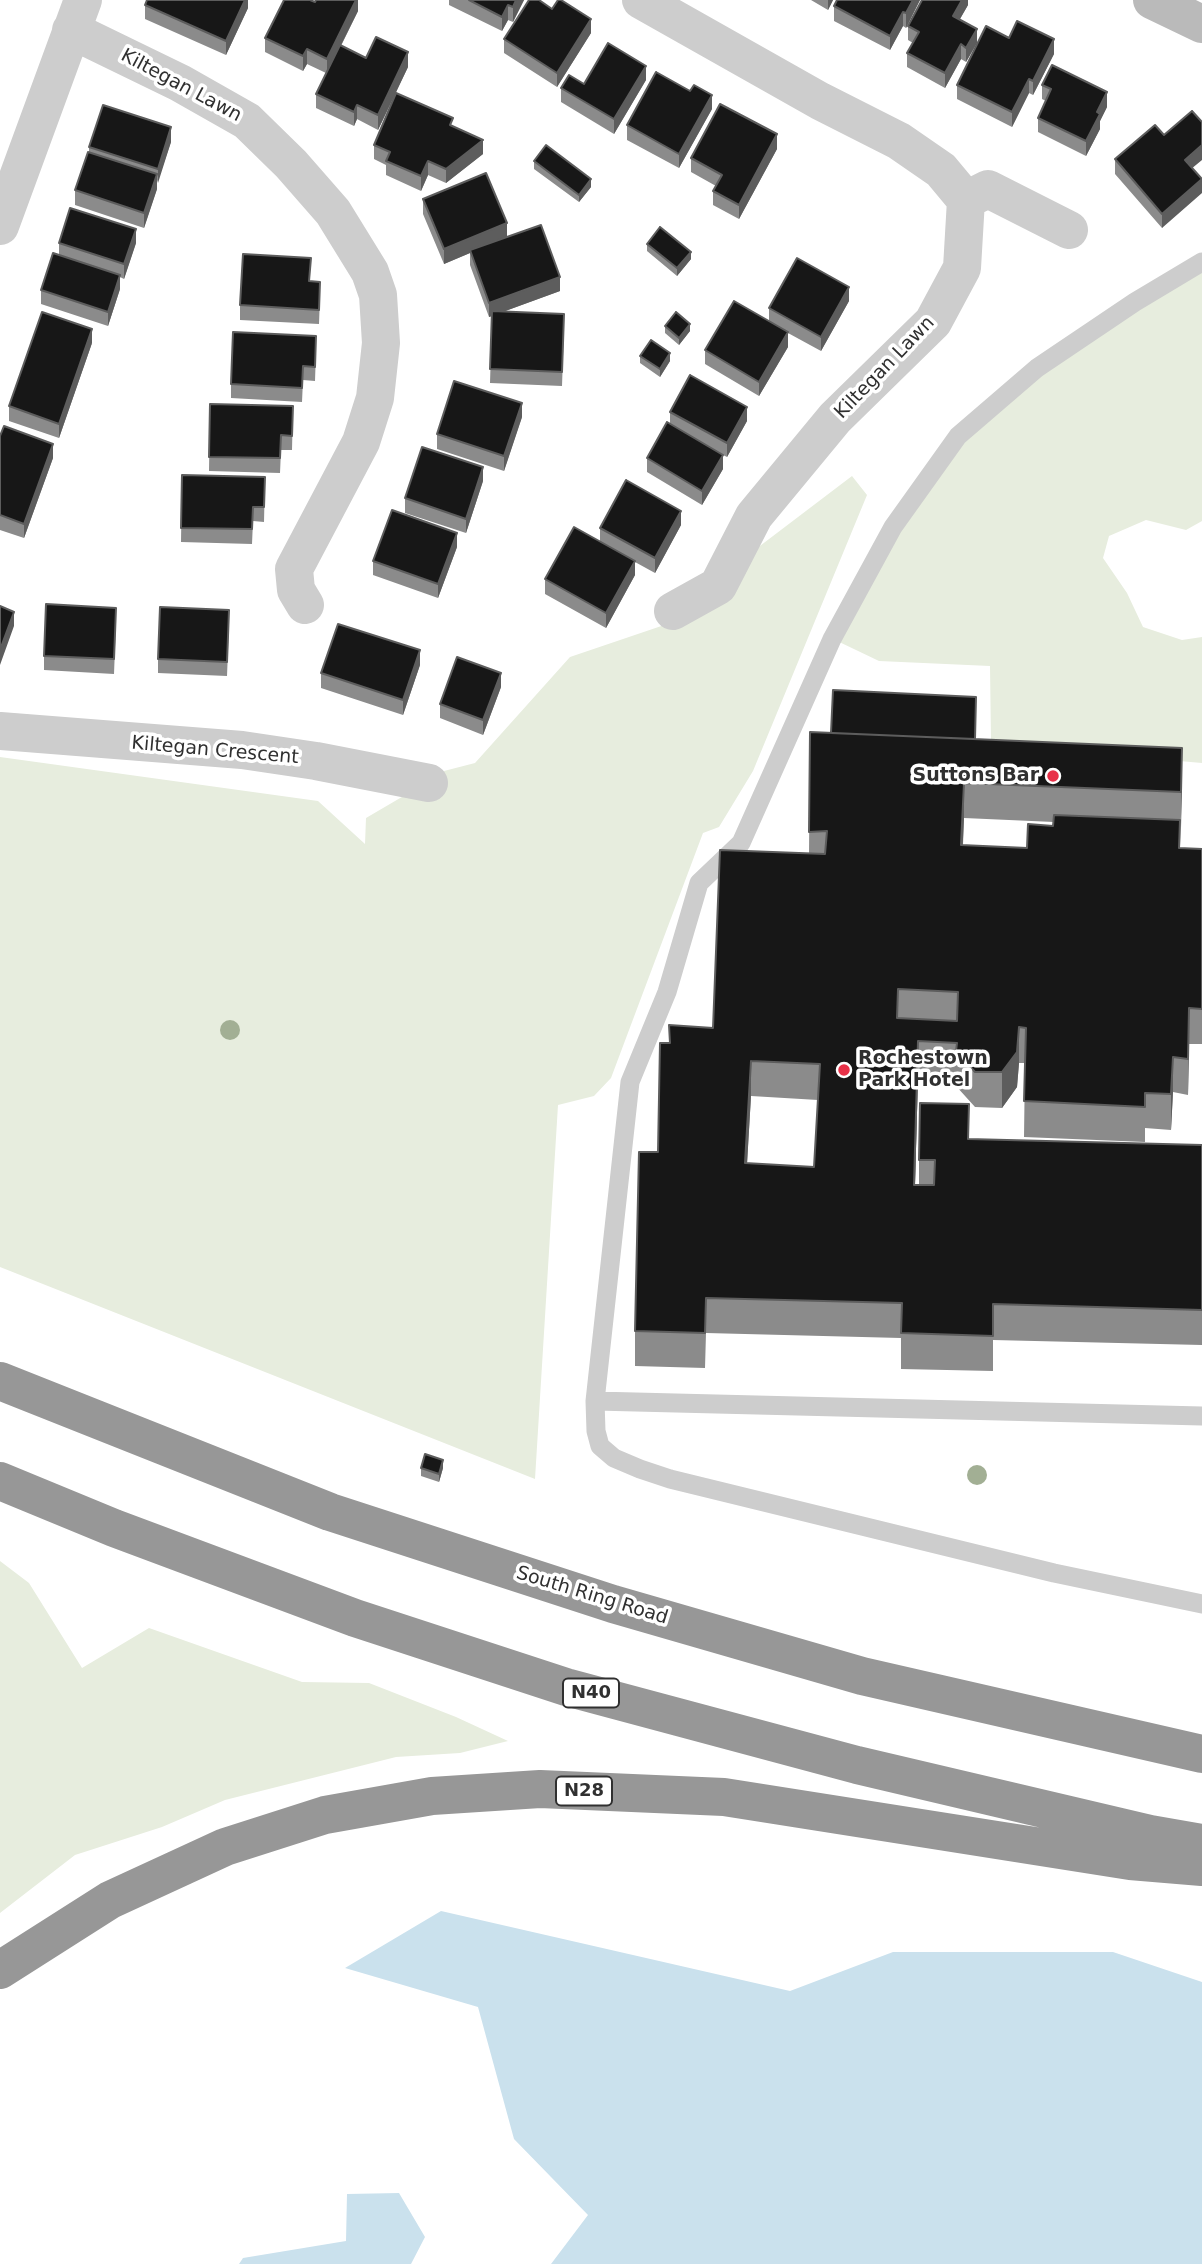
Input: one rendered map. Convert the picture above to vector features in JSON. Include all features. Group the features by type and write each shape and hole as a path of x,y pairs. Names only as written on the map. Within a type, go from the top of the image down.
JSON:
{"highway":[{"path":"0,1356 330,1512"},
{"name":"South Ring Road","path":"0,1381 330,1512 612,1604 862,1676 1202,1754"},
{"name":"N40","path":"0,1481 114,1528 355,1618 566,1687 857,1765 1202,1843"},
{"name":"N28","path":"0,1970 110,1900 225,1847 324,1815 432,1796 540,1789 724,1797 1130,1861 1202,1867"}],"main road":[{"path":"1152,0 1202,24"}],"street":[{"path":"641,0 820,101 899,141 941,170 966,200 988,189 1069,230"},
{"name":"Kiltegan Lawn","path":"0,226 77,15 180,83 247,121 291,164 333,212 370,272 378,295 382,343 375,398 361,442 294,569 296,590 305,604"},
{"name":"Kiltegan Lawn","path":"673,611 718,586 754,516 835,418 933,322 962,268 966,200"},
{"name":"Kiltegan Crescent","path":"0,731 242,750 429,783"}],"lane":[{"path":"1202,262 1135,302 1037,368 958,436 893,527 832,639 741,843 699,883 667,992 630,1082 595,1401 596,1431 600,1446 614,1458 640,1469 670,1479 1041,1570 1202,1604"},
{"path":"595,1401 1202,1416"}],"green space":[{"path":"1202,262 1202,521 1186,530 1146,520 1109,536 1103,558 1127,593 1143,627 1182,640 1202,637 1202,763 991,742 990,666 879,661 833,639 958,436 1037,368"},
{"path":"852,476 867,495 753,771 719,827 703,833 611,1078 594,1096 558,1105 535,1479 0,1267 0,757 318,801 365,844 366,818 407,794 430,798 444,771 475,763 570,657 682,619 748,555"},
{"path":"0,1561 29,1583 82,1668 149,1628 302,1682 369,1683 456,1717 508,1741 460,1753 396,1757 225,1800 162,1827 75,1855 0,1913"}],"water":[{"path":"441,1911 790,1991 893,1952 1113,1952 1202,1982 1202,2264 551,2264 588,2215 514,2139 478,2007 345,1968"},
{"path":"399,2193 425,2237 411,2264 239,2264 243,2258 346,2241 347,2194"}],"building":[{"path":"147,0 245,0 226,41 145,5"},
{"path":"284,0 356,0 327,59 307,49 303,56 265,38"},
{"path":"469,0 516,0 513,7 508,5 502,17"},
{"path":"529,0 539,0 552,9 558,0 561,0 591,19 557,73 504,39"},
{"path":"837,0 913,0 890,36 834,6"},
{"path":"922,0 962,0 953,16 977,29 966,48 961,44 945,73 907,53 919,32 908,26"},
{"path":"1017,21 1054,39 1033,81 1029,79 1012,112 957,85 986,26 1009,38"},
{"path":"376,37 408,52 378,115 357,105 354,112 316,94 340,45 366,58"},
{"path":"608,43 646,66 614,119 561,88 569,75 584,84"},
{"path":"1052,65 1107,92 1097,112 1100,114 1086,141 1038,118 1051,89 1042,85"},
{"path":"656,72 690,91 694,85 712,95 679,154 627,125"},
{"path":"396,93 453,118 450,125 483,140 446,169 428,161 421,176 386,161 390,152 374,145"},
{"path":"720,104 777,134 739,205 713,191 722,175 691,158"},
{"path":"103,105 171,127 158,169 89,147"},
{"path":"1192,111 1202,122 1202,145 1185,160 1202,179 1162,214 1115,159 1155,125 1164,135"},
{"path":"546,145 591,179 579,195 534,161"},
{"path":"88,152 157,174 144,213 75,190"},
{"path":"486,173 507,223 444,249 423,199"},
{"path":"70,208 136,229 124,264 59,243"},
{"path":"541,225 560,277 489,303 470,250"},
{"path":"660,227 691,252 677,268 647,244"},
{"path":"53,253 120,275 108,312 41,290"},
{"path":"243,254 311,258 309,281 320,282 319,310 240,305"},
{"path":"797,258 849,287 821,337 769,308"},
{"path":"734,301 788,332 759,382 705,350"},
{"path":"492,311 564,314 562,372 490,369"},
{"path":"42,312 92,329 59,424 9,406"},
{"path":"676,312 690,324 679,338 665,326"},
{"path":"233,332 316,336 315,367 303,366 302,388 231,384"},
{"path":"651,340 670,353 660,369 640,356"},
{"path":"690,375 747,407 727,443 670,412"},
{"path":"454,381 522,403 504,456 437,434"},
{"path":"210,404 293,406 292,436 281,435 280,458 209,457"},
{"path":"667,422 723,455 702,491 647,458"},
{"path":"4,426 53,444 24,524 0,515 0,436"},
{"path":"422,447 483,467 466,519 405,498"},
{"path":"182,475 265,477 264,507 253,507 252,529 181,528"},
{"path":"626,480 681,511 655,558 600,528"},
{"path":"392,510 457,533 438,584 373,561"},
{"path":"574,527 635,561 606,613 545,579"},
{"path":"46,604 116,608 114,659 44,656"},
{"path":"0,606 14,612 0,650"},
{"path":"160,607 229,610 227,662 158,659"},
{"path":"338,624 420,650 403,700 321,673"},
{"path":"457,657 501,673 483,720 440,704"},
{"path":"833,690 976,697 975,739 831,733"},
{"name":"Rochestown Park Hotel","path":"810,732 1182,748 1181,792 964,783 961,845 1027,848 1028,824 1053,826 1054,815 1180,820 1179,848 1202,849 1202,1009 1189,1008 1188,1059 1173,1057 1171,1094 1145,1093 1145,1107 1024,1101 1026,1028 1019,1027 1017,1052 1002,1072 975,1072 956,1051 957,1043 918,1041 914,1185 934,1185 935,1160 919,1160 920,1103 969,1104 968,1139 1202,1145 1202,1310 993,1304 993,1336 901,1333 902,1303 706,1298 705,1333 635,1331 639,1152 658,1152 660,1043 670,1043 669,1025 713,1028 720,850 825,854 827,831 809,832","holes":["898,989 958,992 957,1021 897,1018","751,1061 820,1064 814,1167 745,1163"]},
{"path":"425,1454 443,1460 439,1474 421,1468"}],"place":[{"name":"Suttons Bar","path":"1053,776"},
{"name":"Rochestown Park Hotel","path":"844,1070"}]}
